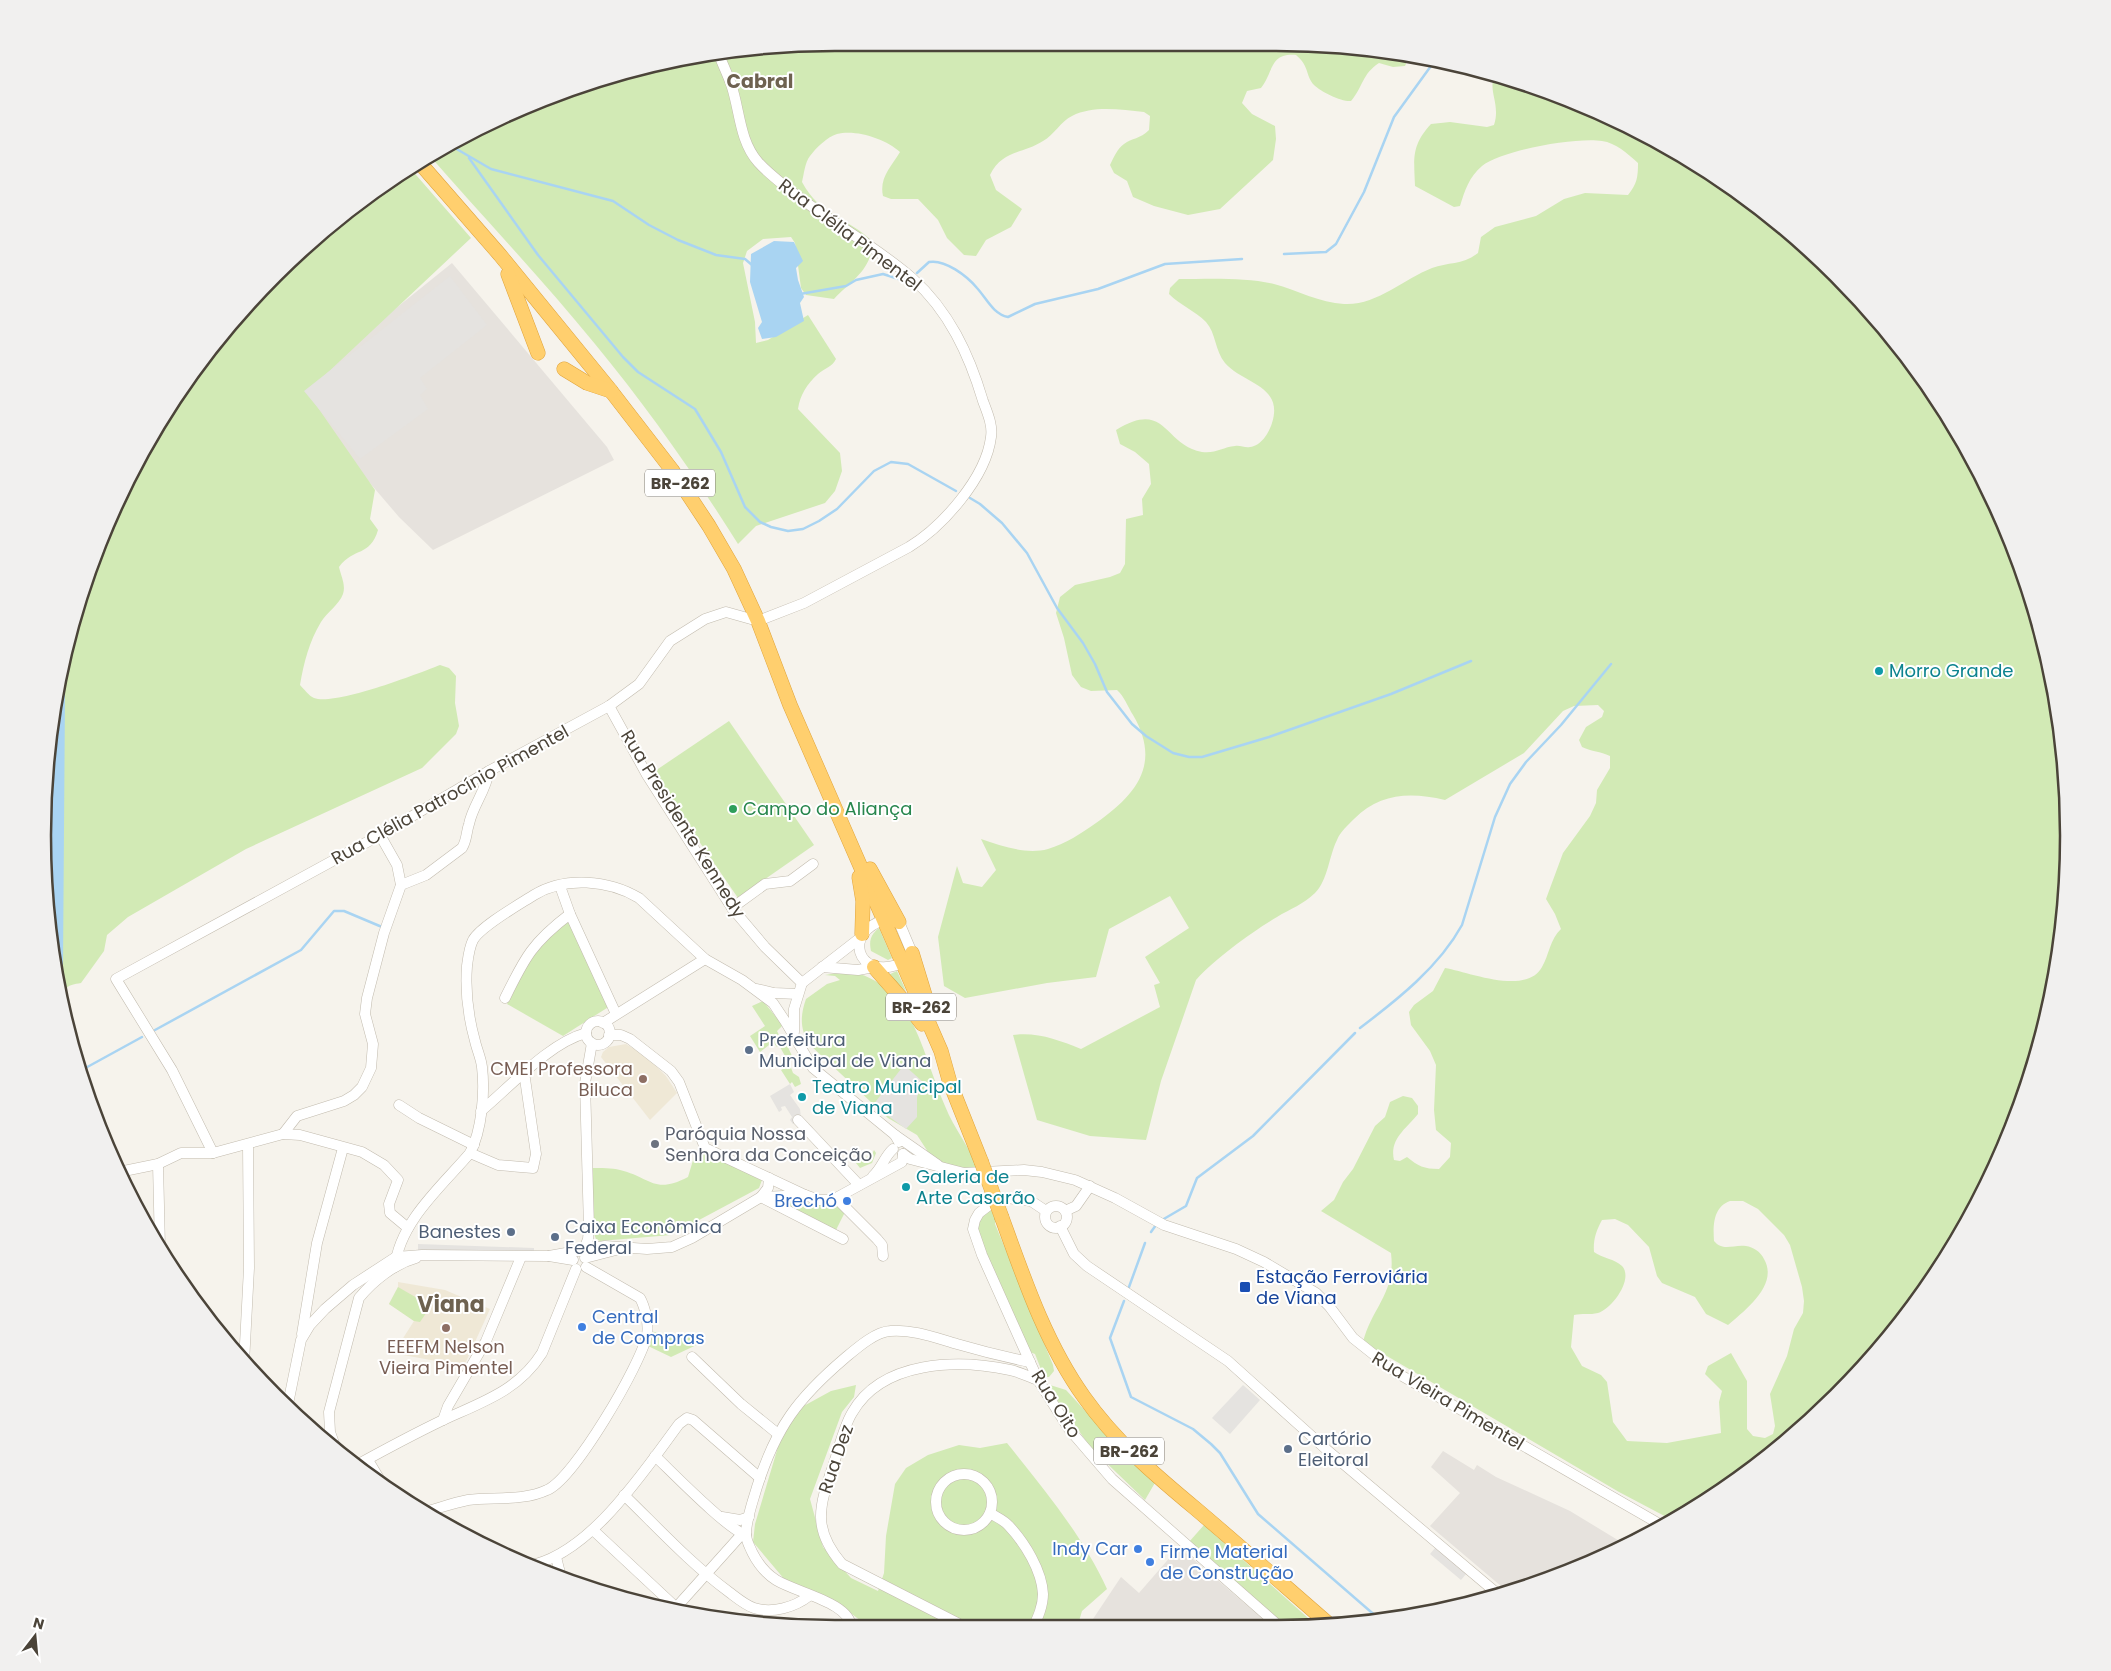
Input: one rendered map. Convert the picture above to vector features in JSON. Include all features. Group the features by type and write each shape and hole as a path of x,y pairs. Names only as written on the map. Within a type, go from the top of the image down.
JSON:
{"highway":[{"name":"BR-262","path":"424,168 500,255 610,391 672,470 709,526 734,569 758,621 790,704 884,920 907,958"},
{"path":"500,255 516,291 538,353"},
{"path":"564,369 587,383 610,391"},
{"path":"857,857 871,869 899,922"},
{"path":"857,857 863,901 861,936"},
{"path":"907,958 941,1051"},
{"path":"874,966 890,986 906,1000 941,1051"},
{"name":"BR-262","path":"941,1051 950,1083 1032,1298 1072,1378 1098,1416 1144,1466 1322,1618"}],"street":[{"name":"Rua Clélia Pimentel","path":"721,60 731,84 743,135 756,161 802,200 875,249 913,279 932,299 964,346 972,362 990,422 991,436 988,449 967,489 940,524 926,537 804,602 758,621"},
{"name":"Rua Clélia Patrocínio Pimentel","path":"213,1153 172,1070 116,979 380,835 489,771 610,706 639,684 670,641 705,619 726,612 758,621"},
{"name":"Rua Presidente Kennedy","path":"610,706 647,774 732,908 765,948 802,982"},
{"path":"401,885 420,879 462,848 466,842 469,824 488,780 489,771"},
{"path":"283,1134 297,1116 344,1101 362,1087 367,1078 373,1054 373,1044 365,1014 367,998 384,933 401,885 397,865 380,835"},
{"path":"732,908 766,884 790,881 813,864"},
{"path":"331,1436 328,1420 350,1326 359,1298 396,1262 408,1228 472,1149 481,1111 482,1066 466,1001 466,978 471,946 479,933 542,890 590,883 606,884 640,898 705,959 765,991 798,994"},
{"path":"560,886 570,914 616,1014"},
{"path":"505,998 522,963 536,941 570,914"},
{"path":"795,1041 793,1016 802,982 861,936 874,923 884,920 899,922 907,958 890,967 874,966 858,970 822,967"},
{"path":"861,936 860,952 868,963 874,966"},
{"path":"603,1023 608,1028 609,1035 603,1044 592,1044 587,1039 586,1033 592,1023 603,1023 705,959"},
{"path":"609,1035 621,1035 630,1039 671,1071 679,1082 705,1148 805,1195 819,1200 836,1198 902,1162 901,1147 863,1110 813,1068 795,1041 786,1021 773,1003 742,980"},
{"path":"481,1111 524,1072 568,1038 586,1033"},
{"path":"363,1462 443,1420 502,1393 534,1364 551,1334 581,1260 588,1228 586,1082 592,1044"},
{"path":"399,1104 498,1165 522,1169 533,1168 536,1154 524,1072"},
{"path":"798,1120 863,1183"},
{"path":"127,1170 158,1164 181,1153 213,1153 283,1134 300,1136 372,1158 397,1176 397,1185 389,1208 393,1217 408,1228"},
{"path":"245,1351 249,1268 248,1144"},
{"path":"863,1183 877,1172 886,1155 901,1147"},
{"name":"Rua Vieira Pimentel","path":"901,1147 939,1165 964,1173 1024,1170 1042,1172 1090,1186 1164,1225 1236,1249 1264,1262 1305,1285 1323,1300 1353,1338 1366,1351 1397,1373 1656,1521"},
{"path":"289,1398 301,1340 316,1243 343,1148"},
{"path":"158,1164 160,1234"},
{"path":"301,1340 325,1309 353,1285 396,1262 436,1255 549,1256 581,1260 625,1248 672,1247 692,1238 761,1197 768,1188 769,1178"},
{"path":"1065,1211 1076,1206 1090,1186"},
{"path":"761,1197 805,1195"},
{"path":"761,1197 843,1239"},
{"path":"836,1198 882,1245 883,1256"},
{"name":"Rua Oito","path":"1046,1211 1031,1201 1007,1198 996,1200 979,1213 974,1220 973,1229 982,1255 1038,1380 1069,1428 1112,1479 1272,1620"},
{"path":"1054,1206 1060,1206 1065,1211 1066,1219 1060,1226 1049,1225 1044,1216 1046,1211 1054,1206"},
{"path":"1060,1226 1074,1254 1087,1266 1228,1361 1328,1450 1492,1589"},
{"path":"434,1509 457,1503 532,1495 553,1487 567,1472 606,1418 641,1350 646,1337 647,1324 640,1298 581,1260 549,1256"},
{"path":"443,1420 448,1406 486,1341 521,1257"},
{"path":"682,1605 744,1534 760,1478 778,1434 791,1413 815,1385 855,1350 885,1332 898,1331 927,1336 1030,1362"},
{"path":"692,1357 741,1404 778,1434"},
{"name":"Rua Dez","path":"951,1620 842,1564 829,1549 823,1535 820,1519 825,1488 852,1413 874,1388 886,1380 910,1370 956,1365 1012,1370 1038,1380"},
{"path":"540,1562 556,1557 593,1530 624,1496 679,1424 687,1418 692,1420 760,1478"},
{"path":"655,1456 721,1517 744,1534 762,1569 774,1579 809,1596 833,1604 845,1612 850,1620"},
{"path":"368,1460 373,1469"},
{"path":"959,1474 971,1475 981,1480 989,1489 992,1500 990,1513 983,1523 973,1529 961,1530 950,1527 941,1519 936,1509 936,1497 940,1486 948,1478 959,1474"},
{"path":"624,1496 707,1575 746,1604 760,1609 790,1607 809,1596"},
{"path":"990,1513 1008,1524 1021,1540 1041,1579 1043,1596 1036,1620"},
{"path":"721,1517 738,1520 749,1517"},
{"path":"593,1530 667,1601"},
{"path":"556,1557 559,1569"}],"shaded area":[{"path":"452,263 607,447 614,460 433,550 399,517 292,392"},
{"path":"450,276 487,325 420,378 427,389 420,395 428,409 360,459 304,391"},
{"name":"CMEI Professora Biluca","path":"626,1044 646,1056 666,1076 677,1093 650,1120 601,1057 603,1052 609,1047"},
{"path":"904,1065 923,1082 917,1097 917,1117 906,1129 873,1105"},
{"path":"790,1084 794,1092 790,1095 800,1109 801,1119 793,1124 790,1120 792,1117 785,1106 781,1107 782,1110 779,1112 770,1096"},
{"path":"418,1244 534,1248 534,1251 418,1250"},
{"name":"EEEFM Nelson Vieira Pimentel","path":"398,1282 445,1290 490,1309 464,1366 403,1355 400,1343 414,1321 389,1304 398,1287"},
{"path":"1243,1385 1260,1400 1230,1434 1212,1418"},
{"path":"1443,1451 1474,1470 1477,1465 1496,1477 1570,1511 1619,1541 1576,1560 1501,1586 1430,1526 1460,1493 1431,1467"},
{"path":"1179,1547 1264,1620 1092,1620 1121,1577 1139,1593"},
{"path":"1436,1547 1466,1574 1461,1580 1430,1554"}],"green space":[{"path":"836,51 1276,51 1327,53 1407,63 1405,66 1393,67 1379,63 1366,76 1351,101 1347,101 1317,88 1311,81 1303,63 1296,55 1287,55 1276,60 1261,88 1247,91 1242,103 1252,114 1275,126 1276,139 1273,160 1220,209 1188,215 1154,206 1133,197 1127,181 1114,173 1110,165 1122,146 1149,130 1150,116 1144,112 1098,109 1072,116 1064,121 1047,138 1007,157 995,167 990,175 996,190 1022,209 1011,227 986,240 976,256 964,255 947,238 938,220 918,199 891,199 883,196 884,178 900,152 894,147 879,139 853,133 837,134 822,143 808,159 802,182 809,193 825,209 853,226 872,241 869,259 865,267 834,299 806,295 801,288 795,243 791,237 763,239 747,251 743,263 755,322 756,343 768,340 808,315 836,359 807,386 800,399 798,409 840,453 842,471 835,491 825,503 756,526 738,544 670,441 614,368 554,296 435,161 489,132 535,111 583,93 633,78 683,66 733,58 784,53"},
{"path":"1493,82 1576,111 1668,156 1711,183 1753,213 1793,246 1865,318 1898,358 1928,400 1955,443 2000,535 2018,583 2033,633 2045,683 2053,733 2058,784 2060,836 2053,938 2045,988 2018,1088 2000,1136 1979,1182 1955,1228 1928,1271 1898,1313 1865,1353 1793,1425 1753,1458 1711,1488 1665,1516 1619,1492 1363,1342 1387,1290 1392,1267 1391,1253 1321,1211 1334,1200 1343,1182 1353,1169 1375,1126 1385,1117 1390,1102 1403,1096 1412,1098 1418,1106 1418,1114 1396,1140 1393,1153 1394,1160 1400,1161 1407,1157 1422,1166 1439,1169 1450,1157 1451,1143 1436,1130 1434,1110 1436,1065 1430,1051 1411,1025 1409,1012 1414,1005 1433,991 1445,968 1496,980 1511,981 1523,980 1534,976 1542,967 1554,937 1561,929 1546,899 1563,853 1590,816 1596,803 1597,790 1610,768 1610,756 1582,747 1579,740 1586,727 1602,717 1604,711 1598,705 1574,706 1563,711 1524,753 1445,800 1420,796 1385,799 1364,810 1354,819 1338,837 1326,875 1315,893 1224,954 1196,980 1161,1081 1146,1140 1090,1136 1037,1120 1013,1035 1039,1036 1081,1049 1160,1007 1154,985 1160,983 1145,957 1189,928 1170,896 1109,929 1096,977 1047,983 965,998 944,986 938,937 957,866 963,883 982,887 996,870 981,839 1014,849 1031,851 1040,851 1061,844 1091,827 1123,801 1140,777 1145,763 1145,749 1141,733 1124,698 1117,690 1091,691 1081,687 1072,675 1056,613 1060,597 1075,585 1120,573 1125,564 1126,519 1143,515 1142,499 1151,484 1149,464 1135,452 1120,444 1116,430 1145,419 1155,421 1189,448 1207,452 1235,446 1254,446 1264,438 1272,423 1274,410 1272,401 1267,393 1225,363 1219,353 1209,326 1202,318 1169,294 1170,288 1179,279 1251,280 1274,284 1317,299 1335,303 1344,304 1367,301 1432,268 1467,260 1478,253 1481,237 1495,227 1536,216 1564,199 1585,193 1628,195 1635,184 1638,163 1617,146 1602,141 1590,140 1540,146 1492,160 1482,166 1471,179 1460,206 1454,207 1415,186 1415,153 1420,139 1431,124 1450,122 1487,127 1494,125 1496,110","holes":["1730,1201 1743,1201 1758,1209 1784,1235 1790,1245 1804,1301 1803,1313 1794,1329 1787,1356 1770,1394 1775,1426 1773,1434 1765,1438 1753,1436 1747,1429 1747,1381 1731,1353 1708,1366 1705,1374 1722,1391 1719,1402 1721,1433 1667,1443 1627,1441 1613,1422 1607,1382 1601,1375 1582,1366 1571,1347 1574,1315 1595,1314 1604,1310 1620,1293 1625,1278 1622,1266 1594,1252 1595,1240 1602,1220 1615,1219 1628,1225 1649,1247 1657,1276 1662,1283 1695,1297 1706,1314 1728,1325 1758,1296 1764,1287 1767,1269 1761,1254 1751,1247 1725,1247 1717,1244 1714,1241 1715,1218 1720,1208"]},
{"path":"415,174 471,238 307,392 375,490 370,519 378,530 371,544 350,557 339,567 344,591 339,602 324,618 313,637 305,660 300,685 314,698 339,697 376,688 440,665 449,668 456,676 455,703 459,726 456,734 422,768 246,849 128,917 107,935 104,951 81,983 66,988 58,938 53,887 51,836 53,784 58,733 66,683 93,583 111,535 156,443 183,400 213,358 246,318 318,246 358,213"},
{"name":"Campo do Aliança","path":"729,721 814,845 738,898 652,773"},
{"path":"568,919 610,1006 563,1036 507,1004 538,942"},
{"path":"879,928 892,958 888,960 871,951 871,938"},
{"path":"849,971 871,979 888,991 902,1006 913,1024 949,1114 978,1170 947,1165 930,1155 917,1135 888,1118 809,1044 802,1022 806,999 827,984 840,980 835,976 825,975"},
{"path":"897,971 906,991 888,975"},
{"path":"763,1001 781,1023 782,1026 777,1031 783,1043 777,1047 773,1042 760,1052 750,1036 765,1026 752,1006"},
{"path":"786,1043 792,1056 785,1062 783,1058 785,1056 780,1047"},
{"path":"790,1065 793,1073 799,1077 801,1084 795,1087 792,1082 790,1084 781,1070"},
{"path":"874,1150 876,1153 872,1163 860,1168 856,1163 872,1154"},
{"path":"705,1153 762,1180 759,1188 671,1235 600,1241 596,1239 593,1231 592,1168 620,1170 652,1183 659,1185 667,1184 688,1177 694,1157"},
{"path":"777,1202 833,1204 840,1206 845,1212 835,1232"},
{"path":"990,1208 1053,1365 1054,1371 1049,1377 1044,1377 1035,1354 1030,1352 991,1270 976,1222"},
{"path":"398,1287 431,1306 420,1322 414,1321 389,1304"},
{"path":"650,1331 684,1338 700,1333 705,1341 671,1357 648,1346"},
{"path":"856,1385 854,1397 842,1412 810,1499 823,1547 851,1578 878,1591 884,1573 886,1536 895,1484 906,1468 928,1455 959,1445 980,1448 1007,1443 1074,1531 1107,1589 1082,1611 1079,1620 860,1620 835,1601 785,1580 753,1542 755,1524 781,1437 800,1408 831,1391"},
{"path":"1050,1385 1066,1390 1125,1454 1156,1481 1145,1500 1091,1448 1048,1387"},
{"path":"1204,1525 1309,1619 1275,1620 1189,1542"}],"water":[{"path":"774,241 794,242 803,261 796,268 804,297 800,303 804,321 776,337 762,339 758,328 762,322 750,282 751,254"}],"waterway":[{"path":"1284,254 1326,252 1336,244 1364,192 1394,117 1430,67"},
{"path":"457,149 491,169 613,201 649,225 678,240 716,255 745,259 752,265"},
{"path":"469,158 538,255 623,357 638,372 695,409 721,452 745,507 760,522 788,531 803,529 837,509 874,471 891,462 908,464 956,491"},
{"path":"917,273 929,262 942,263 949,266 973,283 998,313 1008,317 1035,304 1098,289 1165,264 1242,259"},
{"path":"800,294 846,286 856,280 883,274 908,282"},
{"path":"970,498 1002,523 1027,553 1057,608 1083,643 1095,664 1107,692 1132,724 1146,736 1173,753 1189,757 1202,757 1269,737 1391,694 1471,661"},
{"path":"1360,1028 1416,982 1442,955 1453,940 1462,925 1495,817 1510,784 1526,762 1561,725 1611,664"},
{"path":"55,912 57,747"},
{"path":"155,1030 301,950 334,911 344,911 382,927"},
{"path":"1162,1220 1186,1206 1197,1178 1253,1136 1355,1033"},
{"path":"87,1067 142,1037"},
{"path":"1151,1232 1156,1225"},
{"path":"1129,1287 1145,1243"},
{"path":"1124,1301 1110,1338 1131,1397 1193,1429 1211,1444 1220,1453 1258,1514 1373,1614"}],"place":[{"name":"Morro Grande","path":"1879,671"},
{"name":"Campo do Aliança","path":"733,809"},
{"name":"Prefeitura Municipal de Viana","path":"749,1050"},
{"name":"CMEI Professora Biluca","path":"643,1079"},
{"name":"Teatro Municipal de Viana","path":"802,1097"},
{"name":"Paróquia Nossa Senhora da Conceição","path":"655,1144"},
{"name":"Galeria de Arte Casarão","path":"906,1187"},
{"name":"Brechó","path":"847,1201"},
{"name":"Banestes","path":"511,1232"},
{"name":"Caixa Econômica Federal","path":"555,1237"},
{"name":"Estação Ferroviária de Viana","path":"1245,1287"},
{"name":"Central de Compras","path":"582,1327"},
{"name":"EEEFM Nelson Vieira Pimentel","path":"446,1328"},
{"name":"Cartório Eleitoral","path":"1288,1449"},
{"name":"Indy Car","path":"1138,1549"},
{"name":"Firme Material de Construção","path":"1150,1562"}],"district":[{"name":"Cabral","path":"760,81"},
{"name":"Viana","path":"451,1304"}]}
